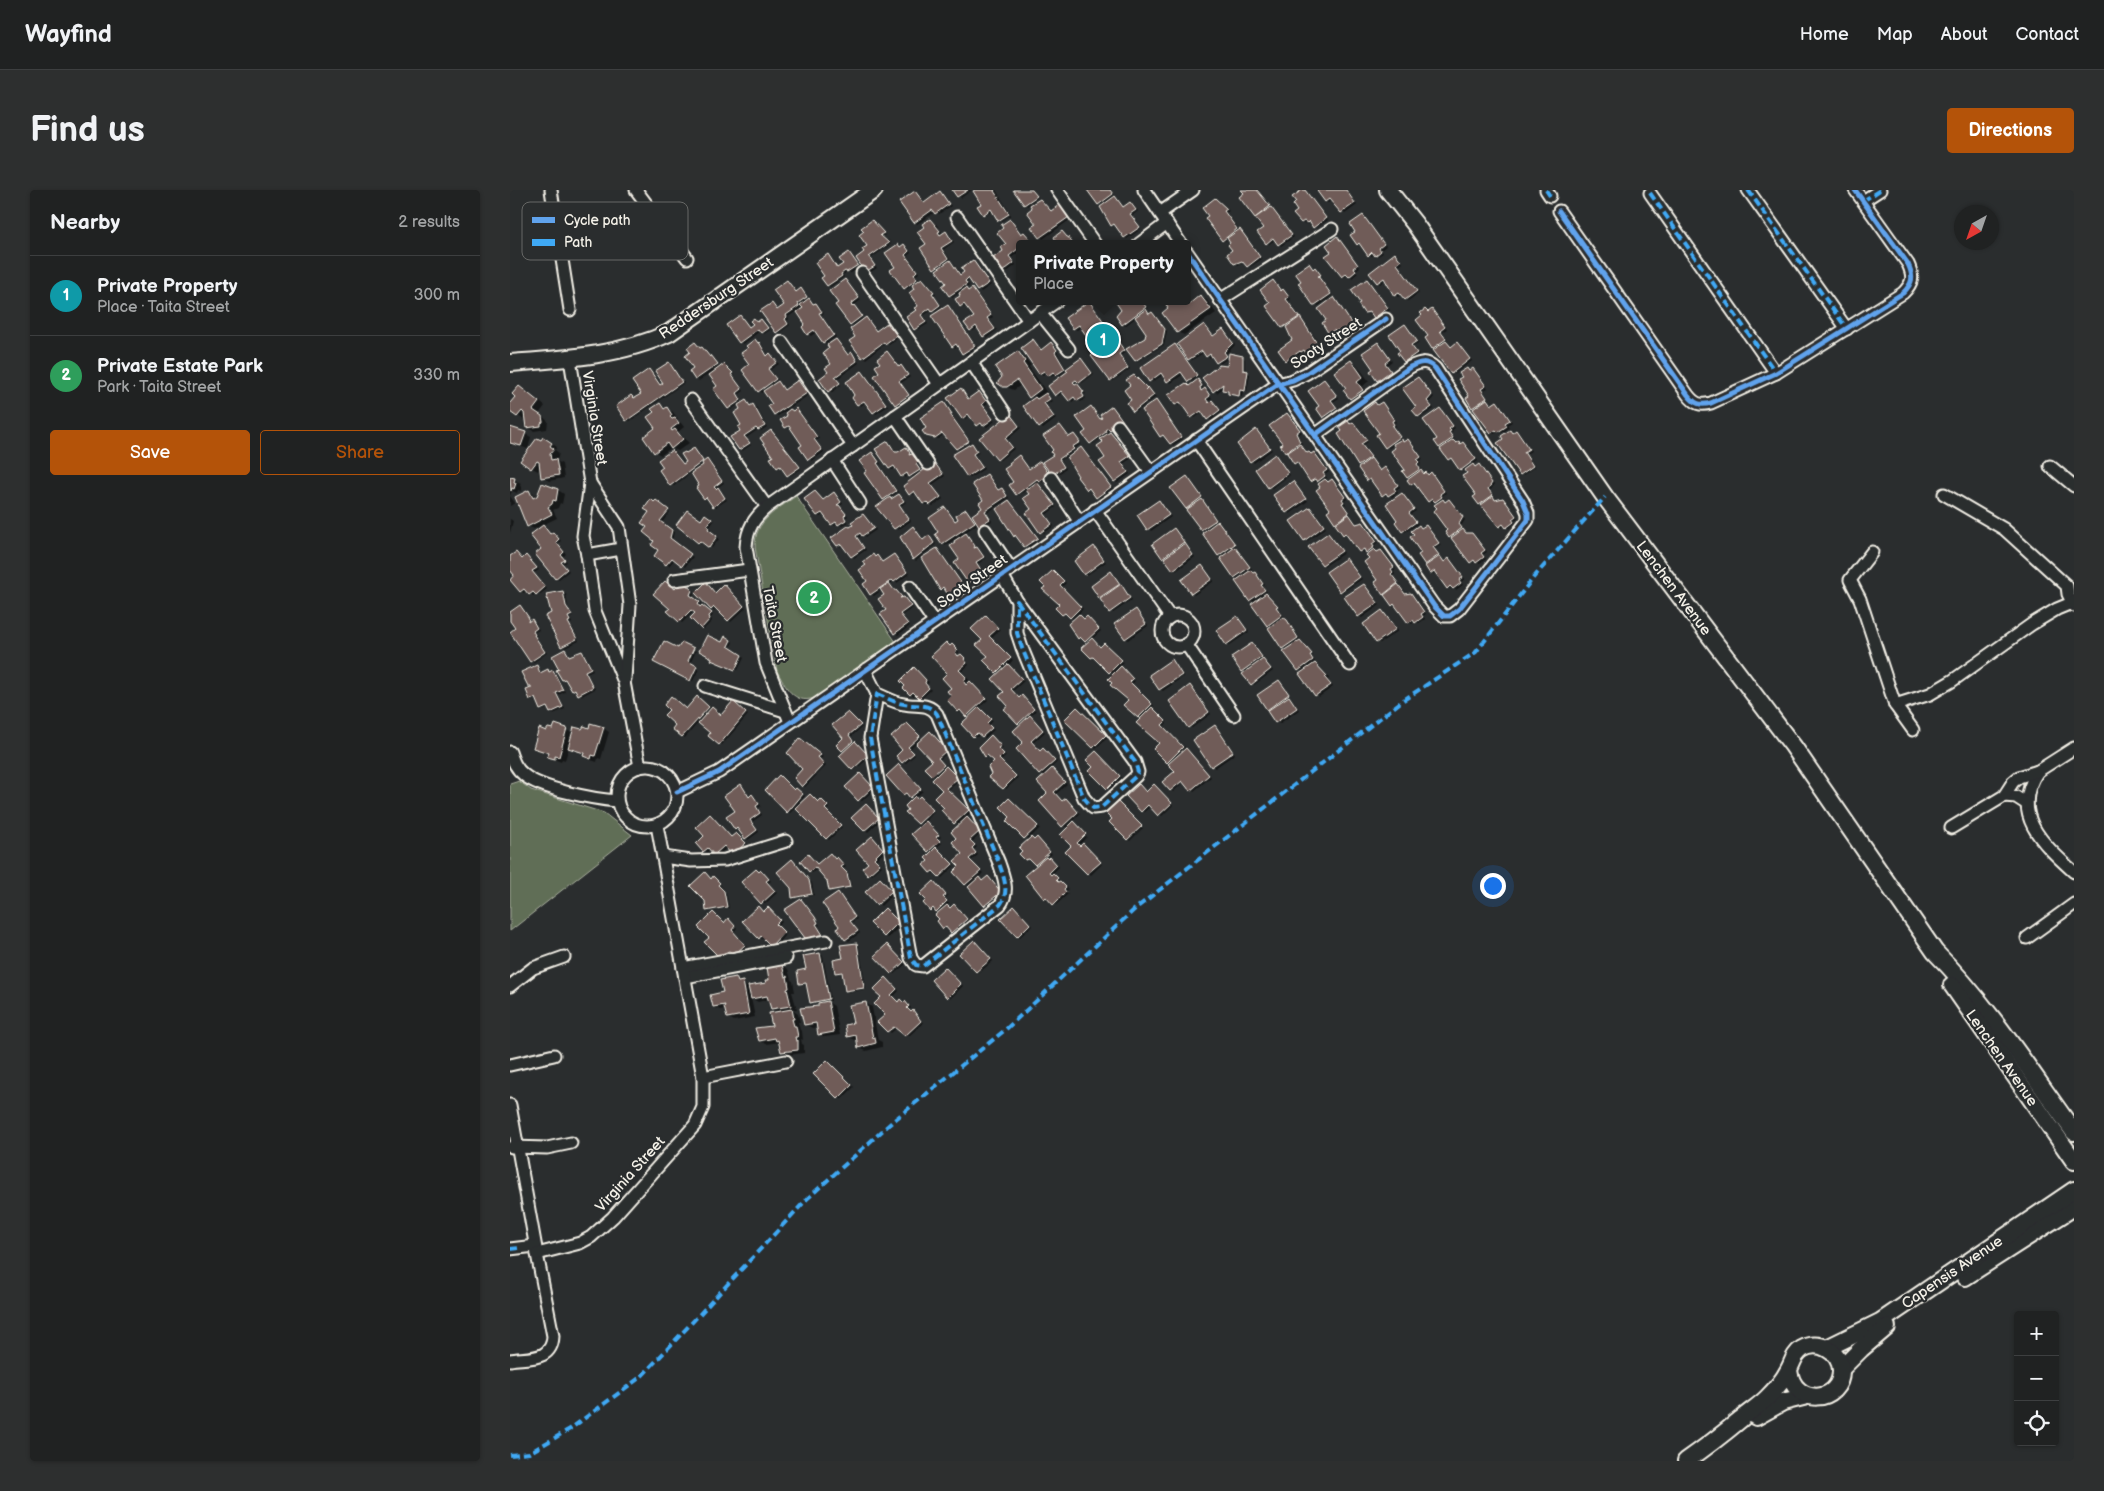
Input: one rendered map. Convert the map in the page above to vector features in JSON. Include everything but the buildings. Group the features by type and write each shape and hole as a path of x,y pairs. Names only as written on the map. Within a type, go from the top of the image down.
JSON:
{"main road":[{"name":"Reddersburg Street","path":"510,363 570,359 637,345 669,332 874,190"},
{"name":"Lenchen Avenue","path":"1388,190 1415,224 1605,497 1793,746 1935,952 1954,971 1985,1010 2074,1132"},
{"name":"Lenchen Avenue","path":"1397,190 1415,224"},
{"name":"Lenchen Avenue","path":"1935,952 1946,977 2074,1161"},
{"name":"Capensis Avenue","path":"1827,1348 1880,1322 2074,1190"},
{"name":"Capensis Avenue","path":"1841,1369 1861,1349 1891,1325 2074,1207"},
{"path":"1686,1461 1720,1438 1776,1406 1807,1396 1816,1397 1831,1392 1837,1385 1841,1369 1836,1356 1827,1348 1810,1346 1802,1349 1791,1362 1790,1378 1794,1386 1807,1396"},
{"path":"1720,1438 1766,1399 1789,1370"}],"street":[{"path":"636,190 645,202"},
{"path":"1057,190 1092,240"},
{"path":"1144,190 1178,240"},
{"path":"1160,213 1193,190"},
{"path":"1748,190 1847,329"},
{"path":"1559,211 1694,402 1699,405 1711,403 1776,373 1903,293 1913,280 1908,264 1855,190"},
{"path":"1863,201 1880,190"},
{"path":"1650,193 1776,373"},
{"path":"957,217 1016,302"},
{"path":"1144,240 1167,223"},
{"path":"1220,300 1332,229"},
{"name":"Sooty Street","path":"1191,258 1278,384"},
{"path":"562,260 570,310"},
{"path":"862,272 940,384"},
{"path":"1018,305 1029,321"},
{"name":"Taita Street","path":"790,722 766,663 746,547 746,538 753,522 767,507 1052,305"},
{"path":"1040,313 1069,349"},
{"name":"Sooty Street","path":"677,792 712,776 1278,384 1293,380 1307,373 1386,319"},
{"path":"782,342 853,446"},
{"name":"Virginia Street","path":"570,359 590,483 582,536 587,555 597,621 624,682 640,767"},
{"path":"971,362 1004,413"},
{"path":"1278,384 1434,606 1444,616 1450,616 1459,609 1528,520 1528,513 1523,501 1435,368 1426,362 1420,362 1410,367 1315,435"},
{"path":"691,400 767,507"},
{"path":"895,416 928,464"},
{"path":"1118,426 1151,472"},
{"path":"1196,440 1350,665"},
{"path":"832,460 860,503"},
{"path":"2050,466 2074,486"},
{"path":"1051,478 1080,522"},
{"name":"Virginia Street","path":"590,483 619,527 630,605 624,682"},
{"path":"1895,705 1930,694 1952,682 2032,624 2057,609 2073,604 2067,586 2004,529 1944,494"},
{"path":"1096,510 1170,617"},
{"path":"985,530 1006,572 1017,601 1135,762 1138,772 1136,776 1102,807 1097,809 1086,802 1020,643 1017,601"},
{"path":"587,555 621,549"},
{"path":"1872,552 1850,580 1860,599 1895,705 1913,730"},
{"name":"Taita Street","path":"674,580 749,570"},
{"path":"910,587 934,622"},
{"path":"1180,615 1190,620 1194,631 1193,636 1186,644 1181,646 1170,644 1163,636 1163,625 1170,617 1180,615"},
{"path":"1186,644 1234,715"},
{"path":"865,670 877,694 870,738 911,958 916,964 923,966 1000,905 1006,895 1006,884 999,863 933,708 926,705 903,704 877,694"},
{"path":"705,686 785,711"},
{"path":"1951,828 2004,796 2013,782 2019,777 2038,771 2074,748"},
{"path":"510,752 518,769 530,780 587,798 616,802"},
{"path":"640,767 656,768 666,773 673,781 677,792 673,812 666,820 657,825 646,827 636,825 620,811 616,802 616,791 620,781 627,773 640,767"},
{"path":"2038,771 2029,787 2027,804 2030,822 2042,840 2074,872"},
{"path":"2004,796 2016,797 2027,804"},
{"name":"Virginia Street","path":"510,1249 536,1250 580,1243 591,1237 613,1217 695,1125 703,1107 703,1077 657,825"},
{"path":"663,857 691,861 725,860 786,841"},
{"path":"2027,938 2074,904"},
{"path":"684,972 826,941"},
{"path":"510,986 533,968 564,957"},
{"path":"684,972 786,958"},
{"path":"510,1065 554,1055"},
{"path":"703,1077 786,1061"},
{"path":"510,1105 514,1147 553,1328 552,1348 543,1355 510,1360"},
{"path":"514,1147 547,1148 571,1142"}],"green space":[{"path":"796,496 896,642 814,698 807,699 801,699 791,693 777,671 755,547 758,530 763,523 774,511"},
{"path":"519,781 531,790 604,813 632,835 510,931 510,784"}],"marked path":[{"path":"1546,190 1550,196"},
{"path":"1748,190 1847,329"},
{"path":"1863,201 1880,190"},
{"path":"1650,193 1776,373"},
{"path":"510,1455 529,1453 570,1429 642,1376 808,1198 892,1122 1005,1030 1135,909 1402,701 1476,652 1534,577 1605,497"},
{"path":"1017,601 1135,762 1138,772 1136,776 1102,807 1093,808 1084,798 1022,648 1017,633 1017,601"},
{"path":"877,694 909,705 926,706 937,714 999,863 1005,885 1005,895 1000,905 923,966 916,965 911,958 870,738 877,694"},
{"path":"510,1249 519,1248"}],"cycle path":[{"path":"1559,211 1688,395 1698,404 1704,404 1711,403 1776,373 1903,293 1909,286 1912,276 1908,264 1855,190"},
{"path":"1191,258 1434,606 1444,616 1450,616 1459,609 1528,520 1528,513 1523,501 1435,368 1429,364 1420,363 1410,367 1315,435"},
{"path":"677,792 719,772 1278,384 1293,380 1307,373 1386,319"}],"place":[{"name":"Private Property","path":"1103,340"},
{"name":"Private Estate Park","path":"814,598"}]}
